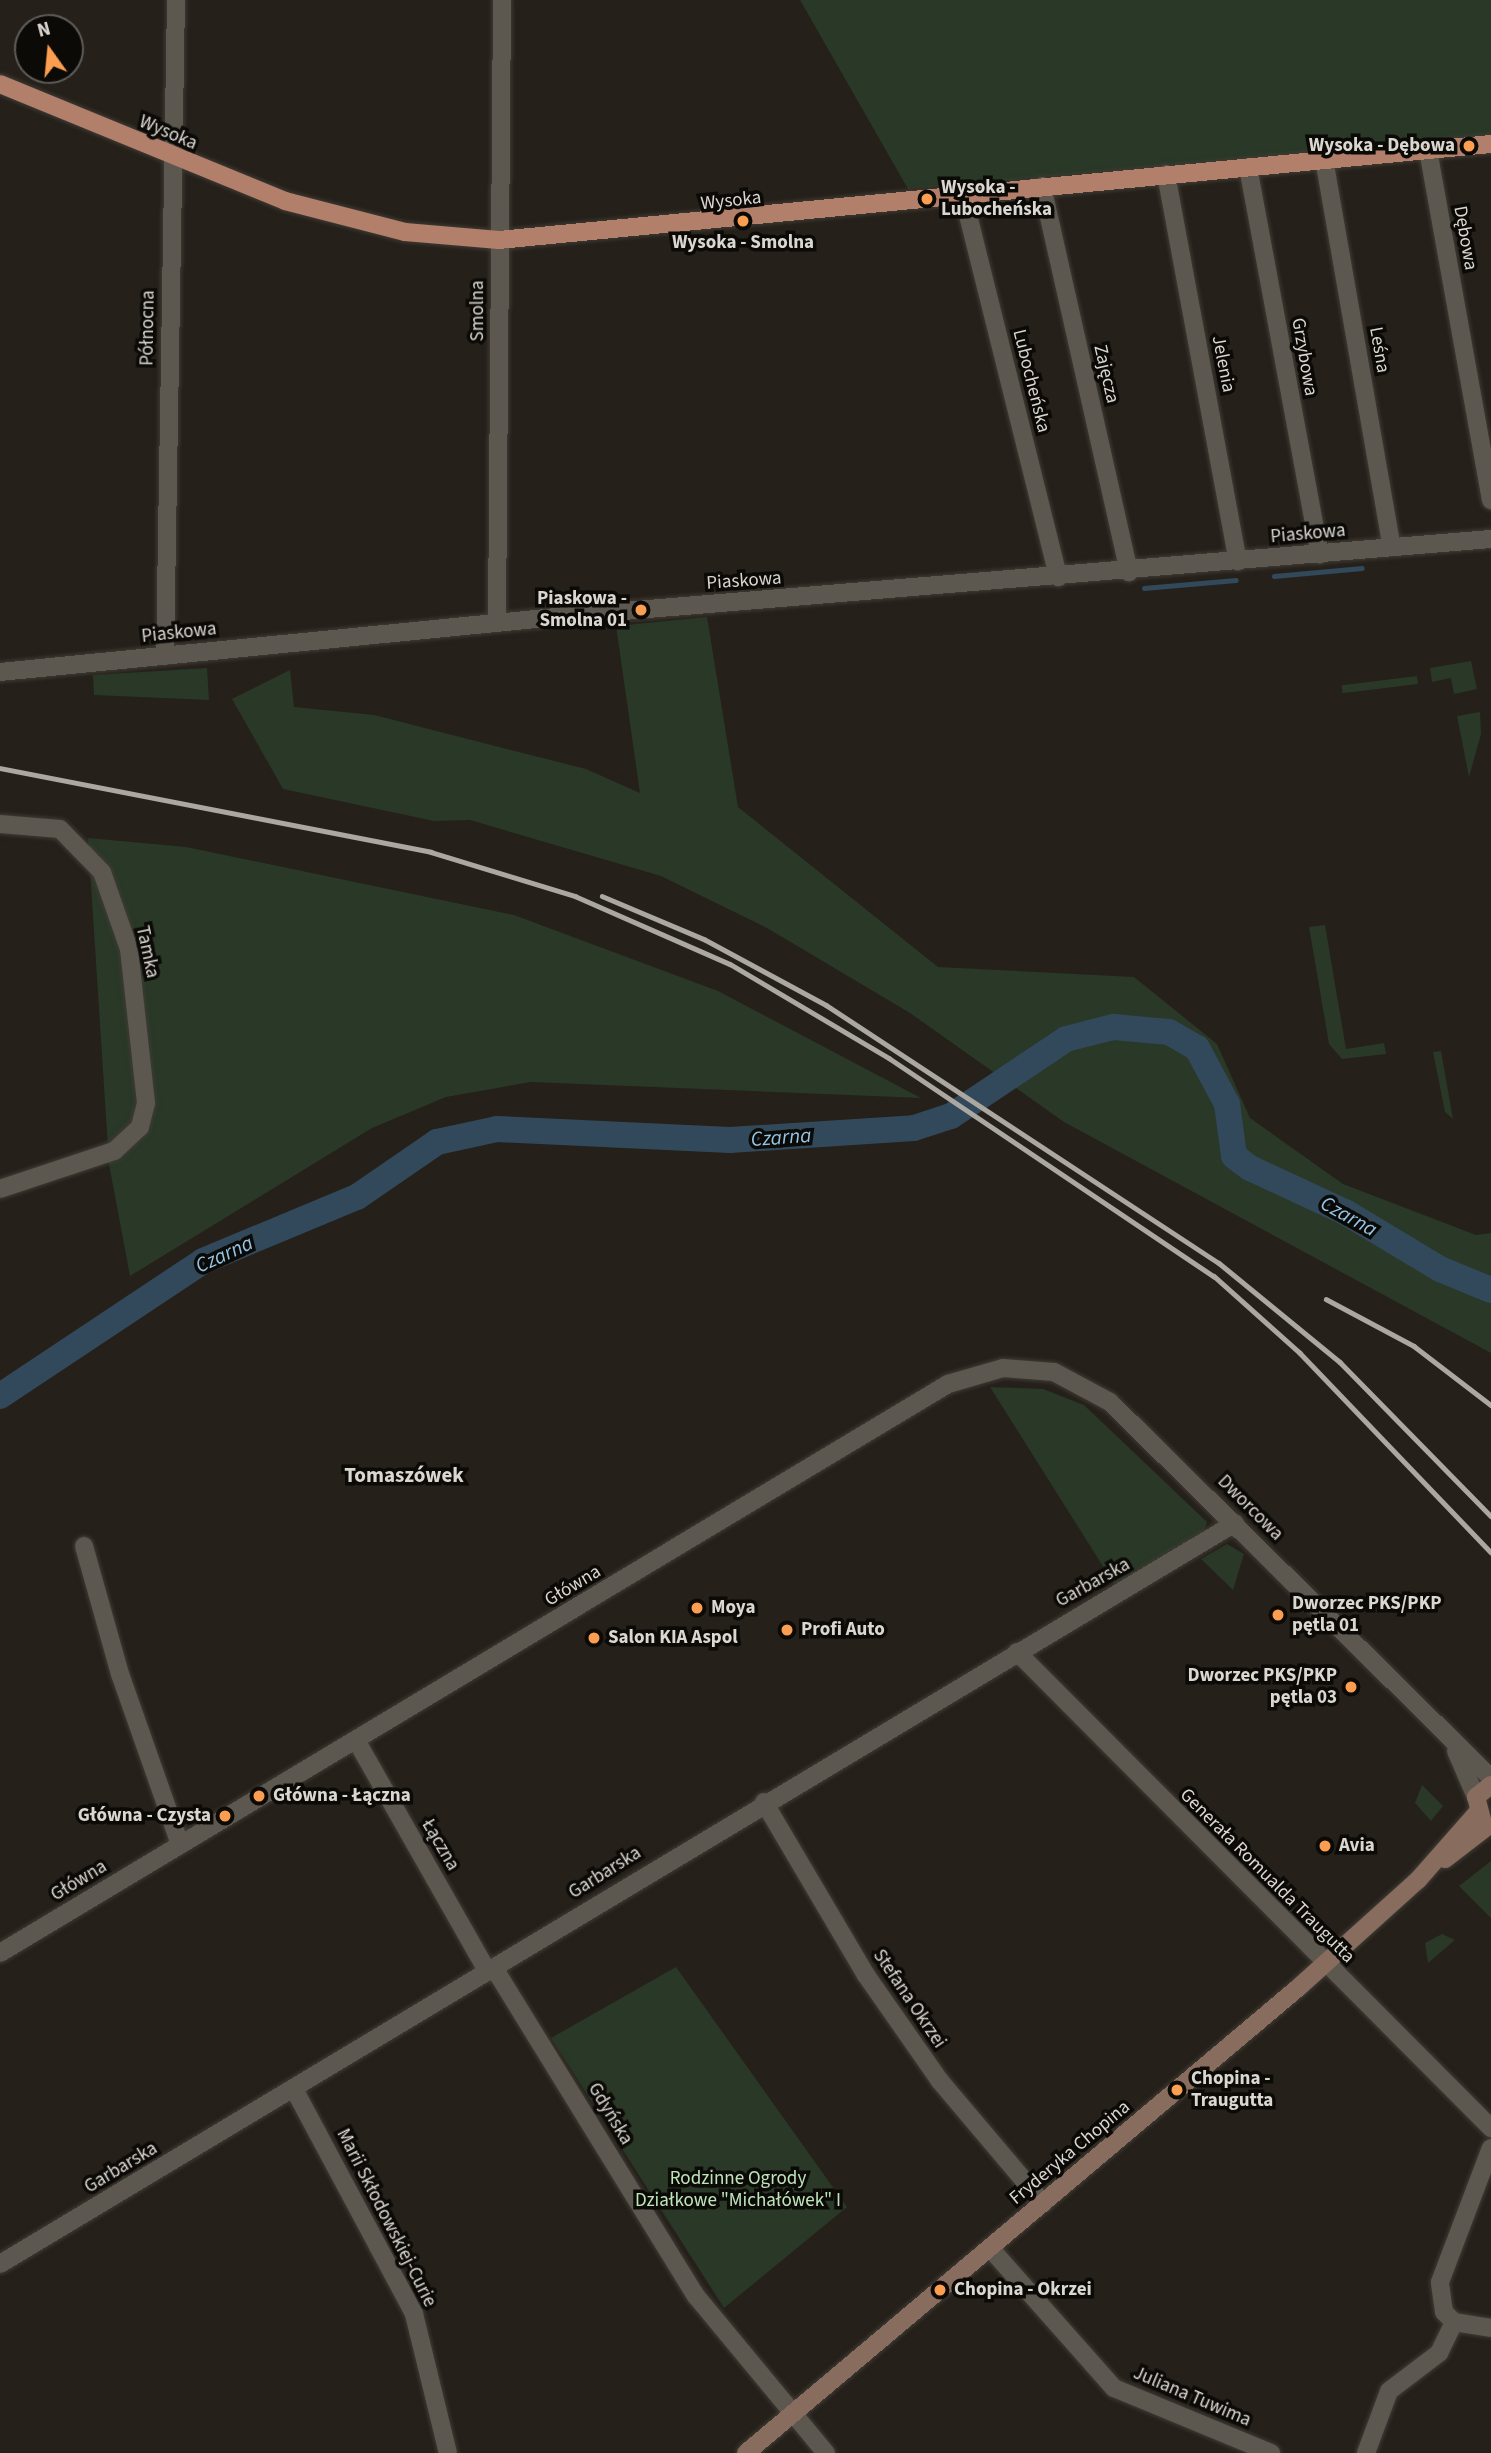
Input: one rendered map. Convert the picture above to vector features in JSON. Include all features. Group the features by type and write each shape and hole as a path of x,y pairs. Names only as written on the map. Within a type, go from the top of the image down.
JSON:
{"main road":[{"name":"Wysoka","path":"0,84 172,158 355,222 499,240 1491,144"}],"street":[{"name":"Północna","path":"164,656 176,0"},
{"name":"Smolna","path":"497,622 502,0"},
{"name":"Dębowa","path":"1428,150 1491,500"},
{"name":"Leśna","path":"1324,159 1392,547"},
{"name":"Grzybowa","path":"1248,167 1320,554"},
{"name":"Jelenia","path":"1166,174 1238,561"},
{"name":"Zajęcza","path":"1042,186 1129,572"},
{"name":"Lubocheńska","path":"963,195 1058,577"},
{"name":"Piaskowa","path":"0,672 497,622 1129,572 1491,539"},
{"name":"Tamka","path":"0,824 40,823 76,841 102,872 129,949 146,1103 140,1127 114,1151 0,1189"},
{"name":"Dworcowa","path":"989,1370 1037,1369 1094,1391 1235,1523 1491,1778"},
{"name":"Główna","path":"0,1954 940,1389 989,1370"},
{"name":"Garbarska","path":"0,2264 295,2089 764,1802 1235,1523"},
{"path":"84,1546 120,1674 180,1844"},
{"name":"Generała Romualda Traugutta","path":"1017,1652 1491,2128"},
{"name":"Dworcowa","path":"1450,1738 1483,1816"},
{"name":"Łączna","path":"356,1740 491,1970"},
{"name":"Fryderyka Chopina","path":"746,2453 1325,1964 1418,1880 1483,1816 1491,1785"},
{"name":"Stefana Okrzei","path":"764,1802 866,1975 940,2081 1043,2203"},
{"name":"Gdyńska","path":"491,1970 696,2296 826,2453"},
{"name":"Marii Skłodowskiej-Curie","path":"295,2089 414,2314 448,2453"},
{"path":"1491,2148 1440,2283 1444,2312 1454,2322 1491,2328"},
{"name":"Juliana Tuwima","path":"990,2248 1114,2388 1271,2453"},
{"path":"1366,2453 1390,2390 1439,2353 1454,2322"}],"green space":[{"path":"800,0 1491,0 1491,138 908,189"},
{"path":"707,617 738,807 938,967 1134,977 1217,1044 1250,1118 1343,1184 1476,1235 1491,1233 1491,1353 1064,1122 910,1013 767,928 661,876 470,820 434,821 283,789 232,699 290,670 294,707 374,715 586,769 640,793 616,626"},
{"path":"1471,661 1477,689 1454,694 1451,678 1432,682 1430,668"},
{"path":"207,668 209,700 94,695 93,675"},
{"path":"1417,676 1418,684 1343,693 1342,685"},
{"path":"1480,712 1481,734 1469,777 1457,716"},
{"path":"88,838 186,847 514,915 718,991 921,1098 531,1082 446,1097 372,1128 130,1276 109,1164"},
{"path":"1325,925 1346,1049 1384,1043 1386,1054 1342,1059 1329,1044 1309,927"},
{"path":"1441,1051 1453,1119 1445,1112 1433,1052"},
{"path":"990,1387 1043,1389 1084,1405 1207,1522 1203,1534 1116,1587"},
{"path":"1227,1544 1244,1554 1233,1590 1201,1559"},
{"path":"1422,1785 1443,1806 1431,1821 1415,1803"},
{"path":"1491,1861 1491,1918 1459,1886"},
{"path":"1442,1934 1455,1940 1428,1963 1425,1943"},
{"name":"Rodzinne Ogrody Działkowe \"Michałówek\" I","path":"676,1967 847,2207 724,2308 551,2038"}],"waterway":[{"path":"1274,576 1362,568"},
{"path":"1144,588 1236,580"},
{"name":"Czarna","path":"0,1396 203,1261 357,1197 437,1142 497,1129 730,1140 914,1128 951,1116 1066,1039 1113,1027 1169,1032 1197,1048 1227,1104 1234,1156 1250,1168 1345,1212 1440,1269 1491,1290"}],"railway":[{"path":"0,768 431,852 575,896 730,964 889,1058 1214,1276 1300,1353 1491,1552"},
{"path":"602,896 704,939 826,1005 1219,1263 1340,1362 1491,1516"},
{"path":"1326,1299 1414,1346 1491,1405"}],"place":[{"name":"Wysoka - Dębowa","path":"1469,146"},
{"name":"Wysoka - Lubocheńska","path":"927,199"},
{"name":"Wysoka - Smolna","path":"743,221"},
{"name":"Piaskowa - Smolna 01","path":"641,610"},
{"name":"Moya","path":"697,1608"},
{"name":"Dworzec PKS/PKP pętla 01","path":"1278,1615"},
{"name":"Profi Auto","path":"787,1630"},
{"name":"Salon KIA Aspol","path":"594,1638"},
{"name":"Dworzec PKS/PKP pętla 03","path":"1351,1687"},
{"name":"Główna - Łączna","path":"259,1796"},
{"name":"Główna - Czysta","path":"225,1816"},
{"name":"Avia","path":"1325,1846"},
{"name":"Chopina - Traugutta","path":"1177,2090"},
{"name":"Chopina - Okrzei","path":"940,2290"}],"district":[{"name":"Tomaszówek","path":"404,1475"}]}
